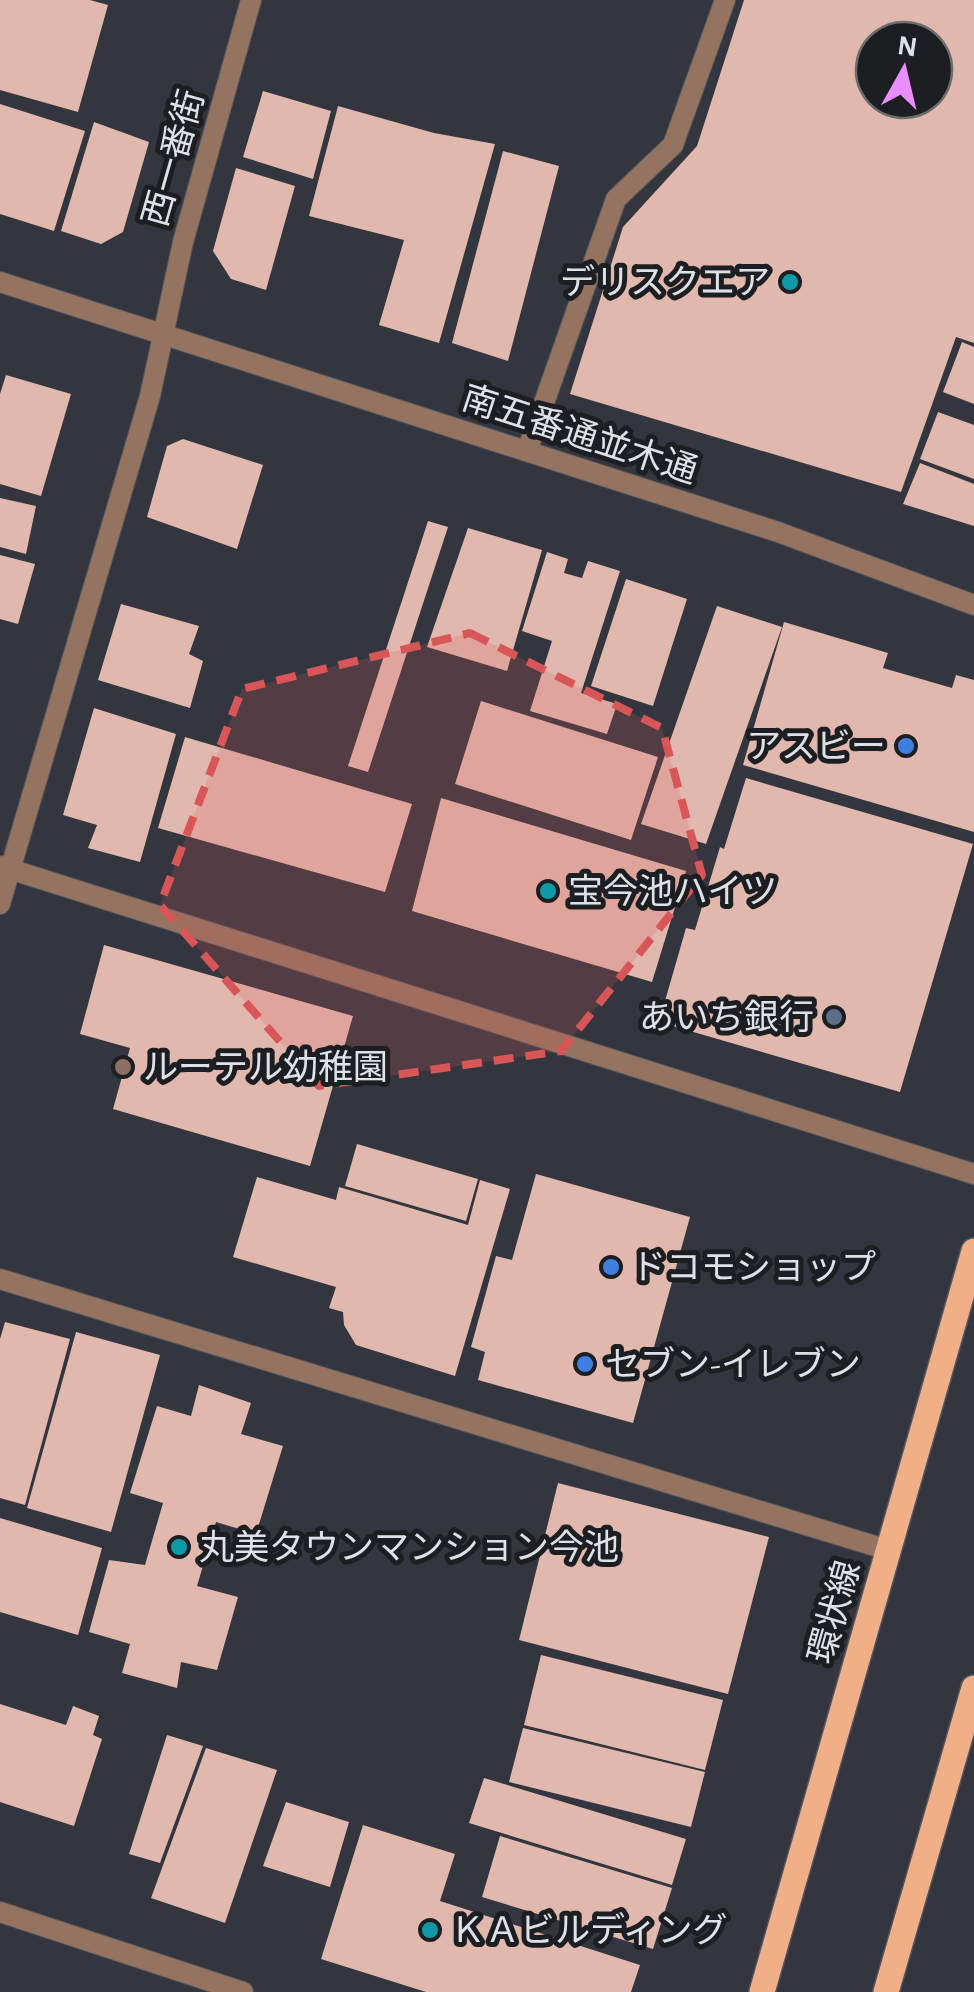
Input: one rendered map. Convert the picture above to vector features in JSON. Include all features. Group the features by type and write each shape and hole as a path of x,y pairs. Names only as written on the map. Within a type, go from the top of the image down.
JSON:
{"main road":[{"name":"環状線","path":"762,1992 974,1251"},
{"path":"886,1992 974,1688"}],"street":[{"name":"西一番街","path":"0,904 5,868 150,396 183,242 252,0"},
{"path":"527,450 616,199 672,145 725,0"},
{"name":"南五番通並木通","path":"0,282 778,532 974,604"},
{"path":"5,868 974,1174"},
{"path":"0,1279 888,1550"},
{"path":"0,1912 243,1992"}],"highlighted area":[{"path":"470,633 662,728 702,875 561,1051 319,1086 160,905 242,689"}],"building":[{"path":"0,0 90,0 108,5 78,112 0,90"},
{"name":"デリスクエア","path":"744,0 974,0 974,343 956,337 901,492 570,394 623,227 697,146"},
{"path":"263,91 331,111 313,179 243,157"},
{"path":"0,104 85,131 54,231 0,214"},
{"path":"338,106 434,133 495,144 439,343 379,325 404,240 309,216"},
{"path":"94,122 149,142 123,232 101,244 61,231"},
{"path":"503,151 559,166 508,361 452,343"},
{"path":"236,168 295,186 266,290 231,279 213,251"},
{"path":"962,342 974,347 974,404 943,392"},
{"path":"6,375 71,394 41,496 0,484 0,394"},
{"path":"938,412 974,425 974,479 920,459"},
{"path":"183,439 263,465 237,549 147,517 167,446"},
{"path":"920,463 974,484 974,526 903,504"},
{"path":"0,498 36,506 26,554 0,547"},
{"path":"428,521 448,527 368,772 348,766"},
{"path":"468,528 542,550 507,671 427,647"},
{"path":"547,552 568,559 564,573 582,578 588,561 620,571 581,693 617,704 607,734 530,711 552,641 522,631"},
{"path":"0,555 35,564 18,624 0,619"},
{"path":"626,579 687,599 653,706 591,686"},
{"path":"121,604 199,626 189,654 203,661 190,708 98,680"},
{"path":"717,606 782,627 706,844 641,824"},
{"path":"784,622 888,653 883,668 952,688 956,675 974,680 974,832 743,765"},
{"path":"481,701 658,757 631,840 455,784"},
{"path":"94,708 176,734 140,862 88,848 97,825 63,815"},
{"path":"185,737 412,804 385,892 158,828"},
{"path":"746,778 973,844 900,1092 659,1022 686,928 695,930"},
{"name":"宝今池ハイツ","path":"441,798 686,871 652,982 412,911"},
{"path":"104,945 353,1016 310,1166 113,1109 130,1048 80,1034"},
{"path":"357,1144 478,1179 466,1221 345,1186"},
{"path":"536,1174 690,1217 633,1423 478,1380 485,1352 471,1347 496,1256 512,1260"},
{"path":"257,1177 336,1200 339,1187 468,1225 480,1180 510,1189 455,1376 356,1345 344,1325 343,1312 329,1308 336,1287 233,1257"},
{"path":"5,1322 70,1339 25,1505 0,1498 0,1339"},
{"path":"76,1332 160,1355 111,1532 27,1508"},
{"name":"丸美タウンマンション今池","path":"199,1385 251,1403 241,1434 283,1446 256,1534 216,1522 197,1586 238,1597 217,1670 181,1662 177,1688 122,1673 130,1644 89,1632 109,1560 145,1565 163,1503 130,1493 157,1406 191,1416"},
{"path":"558,1483 769,1537 728,1694 519,1640"},
{"path":"0,1518 102,1548 78,1635 0,1612"},
{"path":"541,1655 723,1700 705,1770 524,1725"},
{"path":"0,1704 66,1725 73,1706 99,1716 93,1735 102,1739 74,1826 0,1802"},
{"path":"523,1728 705,1772 691,1827 509,1782"},
{"path":"167,1735 203,1746 160,1863 129,1854"},
{"path":"206,1748 277,1770 225,1923 151,1898"},
{"path":"484,1778 686,1839 672,1885 469,1823"},
{"path":"286,1802 349,1822 330,1887 263,1866"},
{"name":"ＫＡビルディング","path":"363,1825 455,1854 440,1901 640,1965 631,1992 426,1992 321,1959"},
{"path":"500,1836 672,1888 653,1949 482,1897"}],"place":[{"name":"デリスクエア","path":"790,282"},
{"name":"アスビー","path":"906,746"},
{"name":"宝今池ハイツ","path":"548,891"},
{"name":"あいち銀行","path":"834,1017"},
{"name":"ルーテル幼稚園","path":"123,1067"},
{"name":"ドコモショップ","path":"611,1267"},
{"name":"セブン-イレブン","path":"585,1364"},
{"name":"丸美タウンマンション今池","path":"179,1547"},
{"name":"ＫＡビルディング","path":"430,1930"}]}
